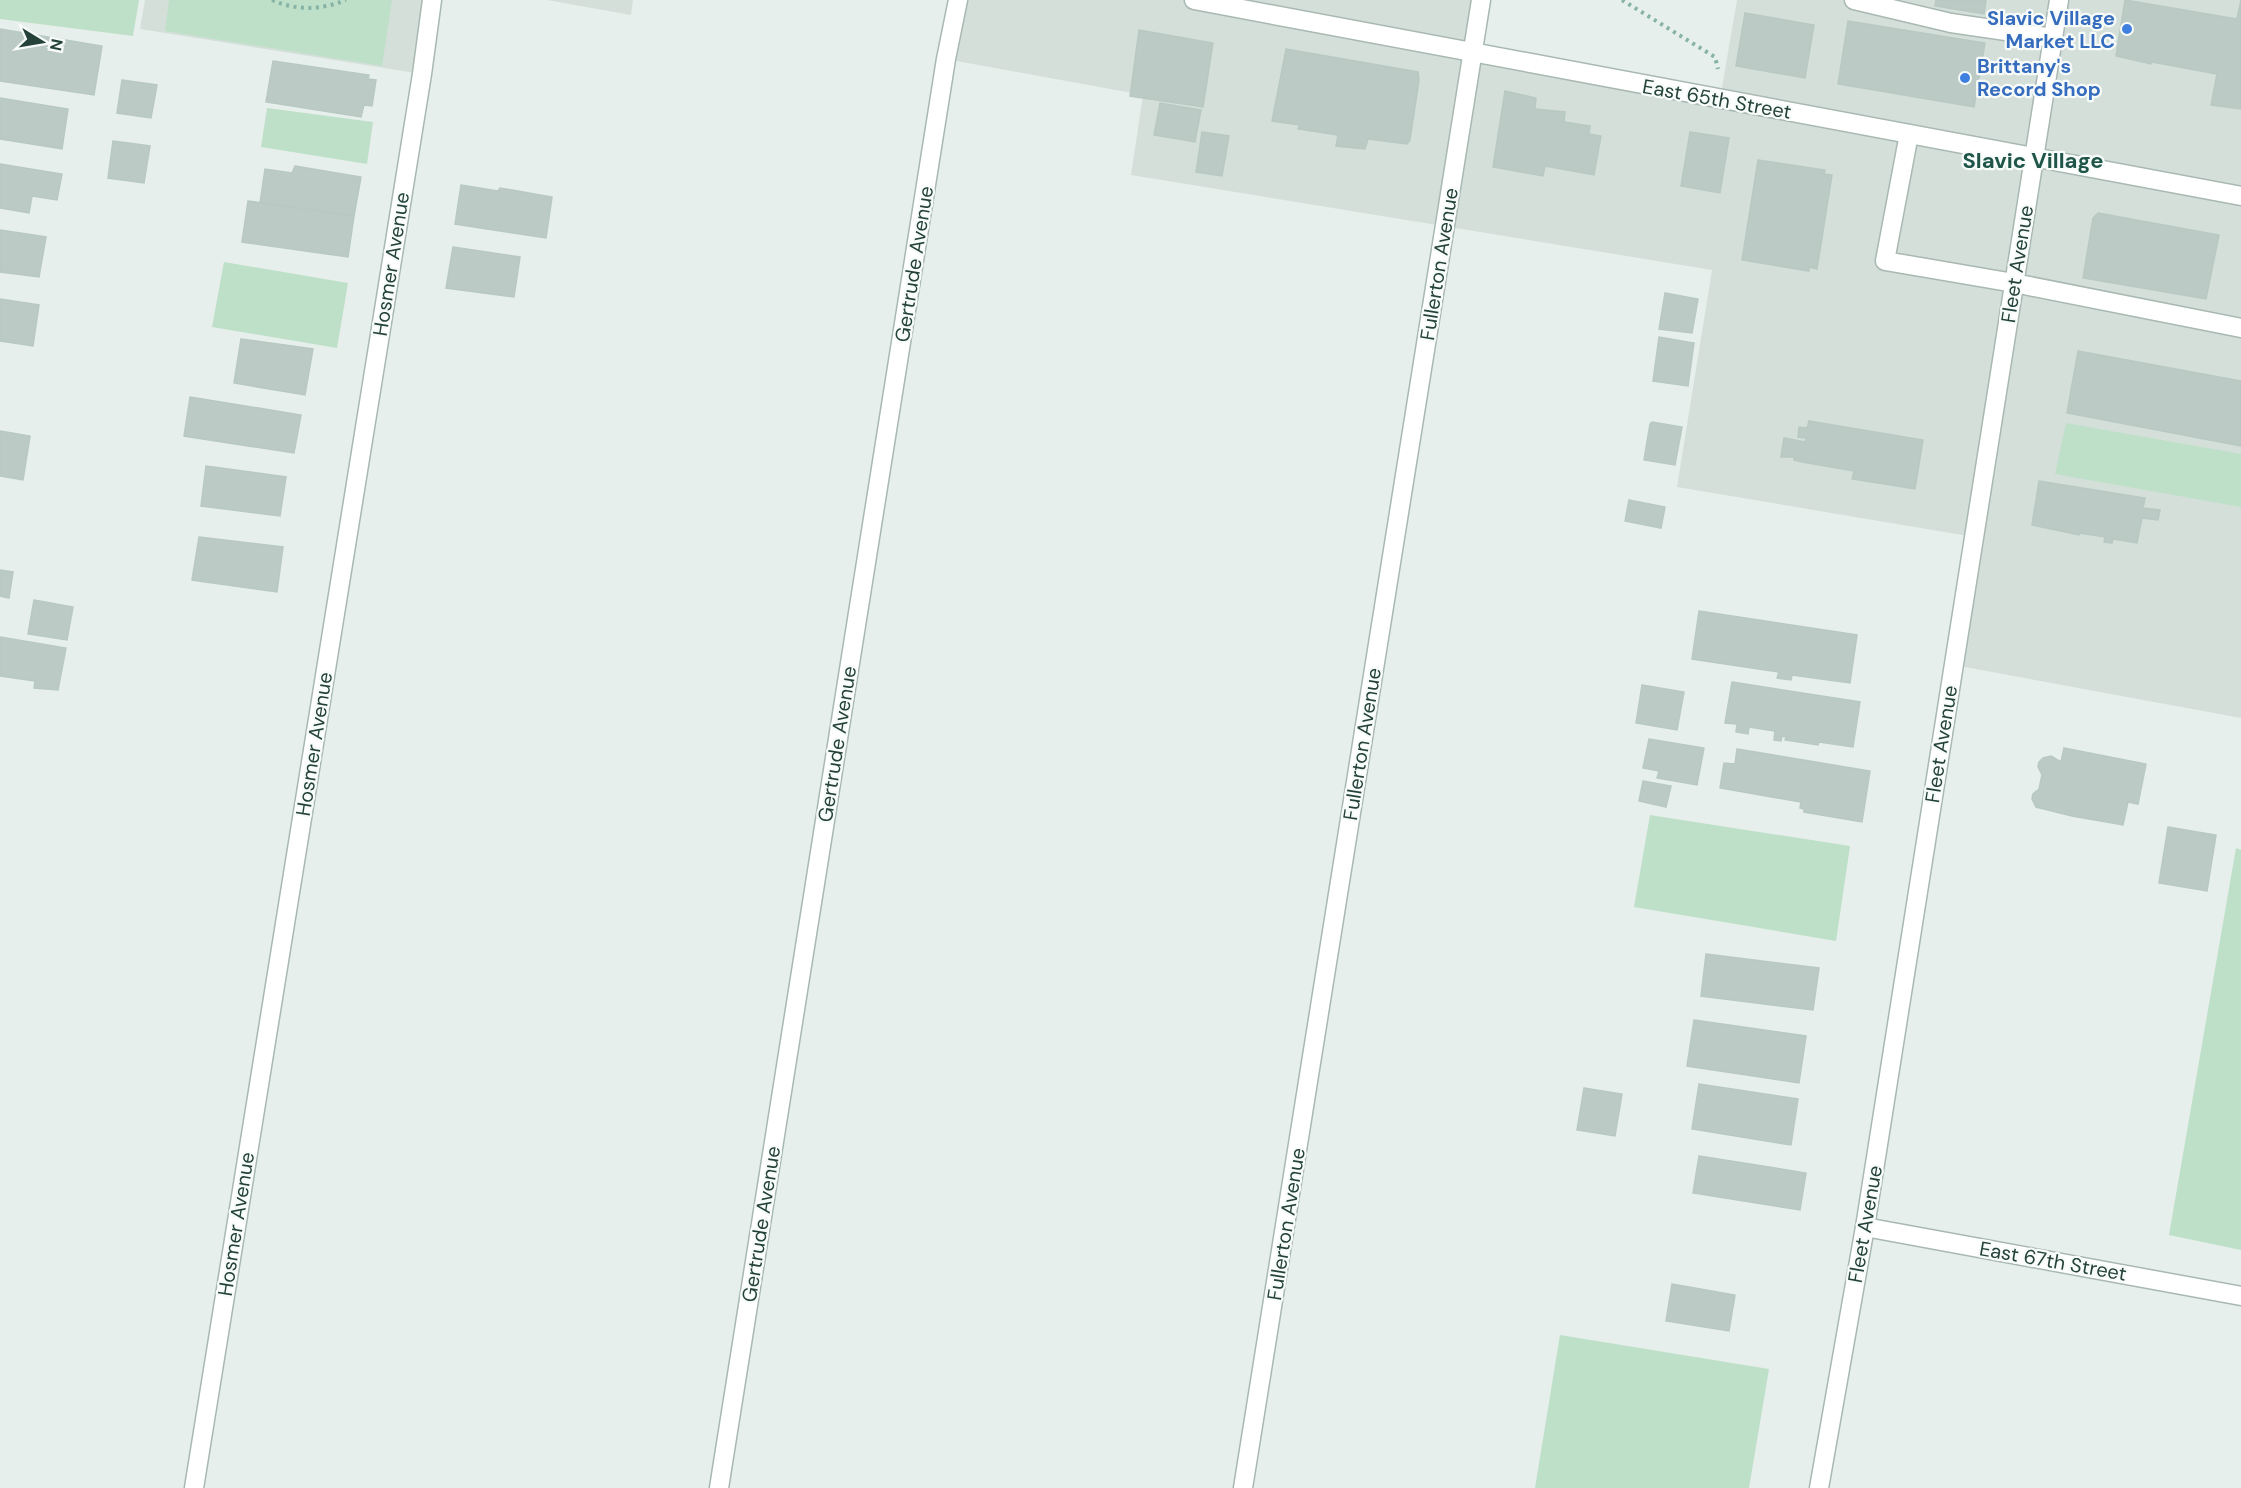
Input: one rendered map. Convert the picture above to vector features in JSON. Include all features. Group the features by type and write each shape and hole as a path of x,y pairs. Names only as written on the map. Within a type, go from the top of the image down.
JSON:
{"street":[{"name":"Hosmer Avenue","path":"194,1488 422,74 432,0"},
{"name":"Gertrude Avenue","path":"719,1488 940,94 958,0"},
{"name":"East 65th Street","path":"1194,0 2241,196"},
{"name":"Fullerton Avenue","path":"1243,1488 1481,0"},
{"path":"1854,0 1951,23 2053,38"},
{"name":"Fleet Avenue","path":"1819,1488 1865,1227 2058,0"},
{"path":"1909,134 1885,261 2014,283 2241,328"},
{"name":"East 67th Street","path":"1865,1227 2241,1296"}],"path":[{"path":"272,0 294,7 312,9 330,7 346,0"},
{"path":"1622,0 1715,57 1718,69"}],"shaded area":[{"path":"145,0 432,0 422,74 140,29"},
{"path":"547,0 633,0 631,15"},
{"path":"958,0 1481,0 1473,53 1720,99 1737,0 2241,0 2241,718 1954,665 1974,537 1677,487 1712,270 1131,175 1143,95 946,59"}],"green space":[{"path":"0,0 139,0 133,36 0,19"},
{"path":"169,0 392,0 382,66 165,31"},
{"path":"267,108 373,122 367,164 261,147"},
{"path":"224,262 348,283 337,348 212,327"},
{"path":"2066,423 2241,454 2241,507 2055,474"},
{"path":"1650,815 1850,846 1836,941 1634,907"},
{"path":"2236,848 2241,850 2241,1250 2169,1235"},
{"path":"1560,1335 1769,1369 1749,1488 1535,1488"}],"building":[{"path":"1936,0 1986,0 1984,14 1935,6"},
{"path":"2125,0 2237,19 2241,0 2241,109 2211,105 2217,74 2116,56"},
{"path":"1745,13 1814,25 1805,78 1736,66"},
{"path":"1848,21 1985,43 1974,107 1838,84"},
{"path":"0,29 102,46 94,95 0,81"},
{"path":"1139,30 1213,43 1203,107 1130,96"},
{"path":"1286,49 1418,72 1419,80 1410,140 1407,144 1368,139 1365,149 1336,146 1338,135 1298,129 1300,125 1272,121"},
{"path":"273,61 369,75 368,79 376,80 372,106 364,105 361,117 266,102"},
{"path":"122,80 157,85 151,118 117,113"},
{"path":"1505,91 1536,98 1535,109 1565,112 1564,122 1590,126 1589,134 1601,136 1594,175 1545,166 1543,176 1493,167"},
{"path":"0,98 68,109 62,149 0,139"},
{"path":"1160,103 1201,110 1195,142 1154,135"},
{"path":"1202,132 1229,136 1222,176 1196,172"},
{"path":"1690,132 1729,138 1720,193 1681,186"},
{"path":"113,141 150,146 144,183 108,178"},
{"path":"1758,160 1825,170 1824,174 1832,175 1817,269 1809,267 1809,271 1742,260"},
{"path":"0,164 62,174 57,200 32,196 29,213 0,208"},
{"path":"295,166 361,177 354,216 260,203 265,169 292,173"},
{"path":"461,185 498,191 500,188 552,197 546,238 455,224"},
{"path":"248,201 354,216 348,257 242,242"},
{"path":"2098,213 2219,235 2206,299 2083,278 2093,218"},
{"path":"0,230 46,237 39,277 0,272"},
{"path":"453,247 520,257 514,297 446,288"},
{"path":"1665,293 1698,299 1692,333 1659,329"},
{"path":"0,299 39,305 33,346 0,341"},
{"path":"1659,337 1694,343 1688,386 1653,381"},
{"path":"241,339 313,349 305,395 234,383"},
{"path":"2078,351 2241,381 2241,446 2067,413"},
{"path":"190,397 301,415 294,453 184,436"},
{"path":"1809,421 1923,440 1915,489 1852,479 1854,471 1802,462 1794,460 1794,457 1781,457 1784,438 1805,442 1806,438 1798,437 1799,427 1807,428"},
{"path":"1652,422 1682,427 1675,465 1644,460"},
{"path":"0,431 30,436 23,480 0,476"},
{"path":"206,466 286,477 280,516 201,506"},
{"path":"2039,481 2145,498 2143,508 2160,510 2158,520 2142,518 2137,543 2113,539 2112,543 2104,542 2105,537 2080,533 2079,535 2032,525"},
{"path":"1629,500 1665,507 1661,528 1625,521"},
{"path":"199,537 283,547 277,592 192,580"},
{"path":"0,570 13,572 9,598 0,596"},
{"path":"34,600 73,607 67,640 28,634"},
{"path":"1699,611 1857,635 1850,683 1792,675 1791,680 1777,678 1779,672 1692,659"},
{"path":"0,637 66,648 58,690 34,688 35,681 0,676"},
{"path":"1732,682 1860,702 1853,747 1785,740 1786,737 1782,736 1781,741 1774,740 1775,731 1749,727 1748,734 1736,732 1737,724 1725,723"},
{"path":"1642,685 1684,692 1677,730 1636,723"},
{"path":"1649,739 1704,748 1697,785 1657,778 1659,771 1643,768"},
{"path":"2064,748 2146,764 2138,804 2128,802 2123,825 2036,807 2032,799 2033,794 2039,789 2042,775 2038,767 2039,762 2051,756 2061,762"},
{"path":"1737,749 1870,771 1862,822 1804,812 1804,809 1800,808 1801,802 1720,788 1724,763 1735,764"},
{"path":"1643,781 1671,786 1666,807 1639,801"},
{"path":"2168,827 2216,835 2207,891 2159,883"},
{"path":"1706,954 1819,968 1813,1010 1701,996"},
{"path":"1694,1020 1806,1036 1799,1083 1687,1066"},
{"path":"1699,1084 1798,1099 1791,1145 1692,1129"},
{"path":"1584,1088 1622,1094 1615,1136 1577,1130"},
{"path":"1699,1156 1806,1173 1800,1210 1693,1193"},
{"path":"1672,1284 1735,1295 1729,1331 1666,1321"}],"place":[{"name":"Slavic Village Market LLC","path":"2127,29"},
{"name":"Brittany's Record Shop","path":"1965,78"}],"district":[{"name":"Slavic Village","path":"2033,160"}]}
